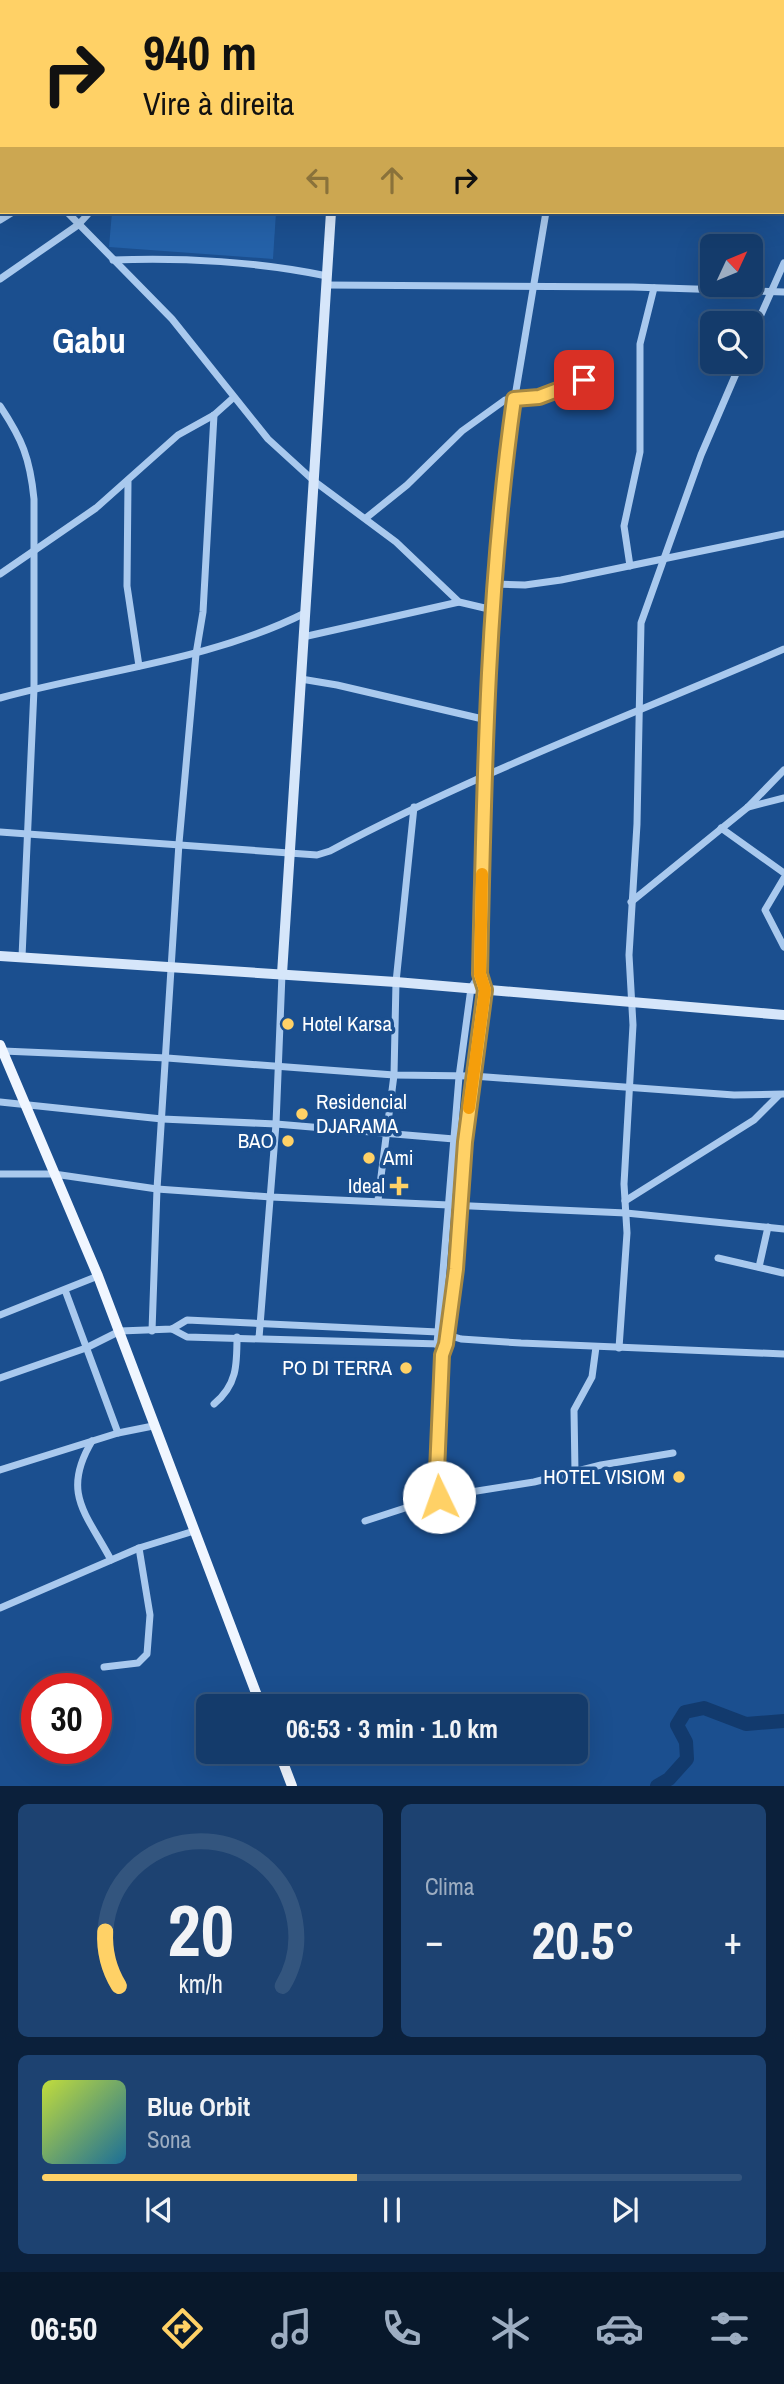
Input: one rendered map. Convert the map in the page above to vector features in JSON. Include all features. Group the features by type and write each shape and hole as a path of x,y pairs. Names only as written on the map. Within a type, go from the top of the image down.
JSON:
{"main road":[{"path":"282,974 331,214"},
{"path":"0,956 396,982 784,1015"},
{"path":"1,1048 120,1331 153,1426 256,1694"},
{"path":"284,1764 292,1786"}],"street":[{"path":"69,214 172,319 268,439 314,481 366,518 428,570 459,602"},
{"path":"0,279 78,225 88,214"},
{"path":"439,1497 437,1472 442,1355 446,1344 473,1076 485,990 480,974 484,775 494,584 514,399 546,214"},
{"path":"113,260 162,258 298,270 326,280 784,292"},
{"path":"763,311 784,262"},
{"path":"630,566 624,526 639,463 640,344 654,288"},
{"path":"619,1348 633,1015 630,1001 631,902 640,710 641,622 701,456 736,374"},
{"path":"366,518 407,485 462,430 487,411 514,399 539,397 590,378 607,381"},
{"path":"0,574 96,508 178,435 214,415 233,398"},
{"path":"0,405 25,445 31,468 34,689 22,957"},
{"path":"152,1331 157,1189 180,843 196,654 203,612 214,415"},
{"path":"128,482 127,586 139,666"},
{"path":"494,584 545,583 784,534"},
{"path":"303,637 459,602 493,610"},
{"path":"0,698 196,654 278,627 305,613"},
{"path":"0,832 317,855 484,775 784,649"},
{"path":"300,679 337,685 486,720"},
{"path":"631,902 748,807 784,770"},
{"path":"748,807 784,798"},
{"path":"378,1200 394,1074 396,982 414,807"},
{"path":"721,828 784,875 765,910 784,947"},
{"path":"259,1338 276,1124 282,974"},
{"path":"442,1355 437,1344 459,1077 471,988 480,974"},
{"path":"1,1048 394,1074 473,1076 629,1089 782,1094"},
{"path":"625,1201 754,1120 782,1094"},
{"path":"0,1102 23,1102 162,1119 276,1124 454,1139"},
{"path":"0,1174 54,1174 157,1189 271,1197 626,1213 784,1228"},
{"path":"759,1267 768,1227"},
{"path":"718,1258 783,1273"},
{"path":"0,1315 98,1276"},
{"path":"65,1290 118,1433"},
{"path":"0,1378 86,1348 120,1331 172,1329 187,1320 438,1332 461,1339 596,1347 784,1354"},
{"path":"172,1329 187,1337 237,1336 437,1344 461,1339"},
{"path":"214,1404 227,1393 236,1373 237,1336"},
{"path":"575,1472 574,1410 592,1377 596,1347"},
{"path":"0,1470 118,1433 153,1426"},
{"path":"92,1441 79,1465 75,1485 83,1510 111,1560"},
{"path":"365,1521 439,1497 673,1453"},
{"path":"0,1608 139,1548 194,1531"},
{"path":"104,1667 138,1663 147,1654 150,1615 139,1548"}],"shaded area":[{"path":"112,214 276,214 273,259 109,247"}],"waterway":[{"path":"657,1786 669,1779 687,1759 686,1742 677,1725 685,1712 704,1708 746,1724 784,1721"}],"slow traffic":[{"path":"469,1108 485,990 480,974 482,874"}],"place":[{"name":"Hotel Karsa","path":"288,1024"},
{"name":"Residencial DJARAMA","path":"302,1114"},
{"name":"BAO","path":"288,1141"},
{"name":"Ami","path":"369,1158"},
{"name":"Ideal","path":"399,1186"},
{"name":"PO DI TERRA","path":"406,1368"},
{"name":"HOTEL VISIOM","path":"679,1477"}],"district":[{"name":"Gabu","path":"89,341"}],"route":[{"path":"439,1497 437,1472 442,1355 446,1344 456,1269 465,1142 485,990 480,974 484,775 494,584 504,462 514,399 539,397 584,380"}]}
